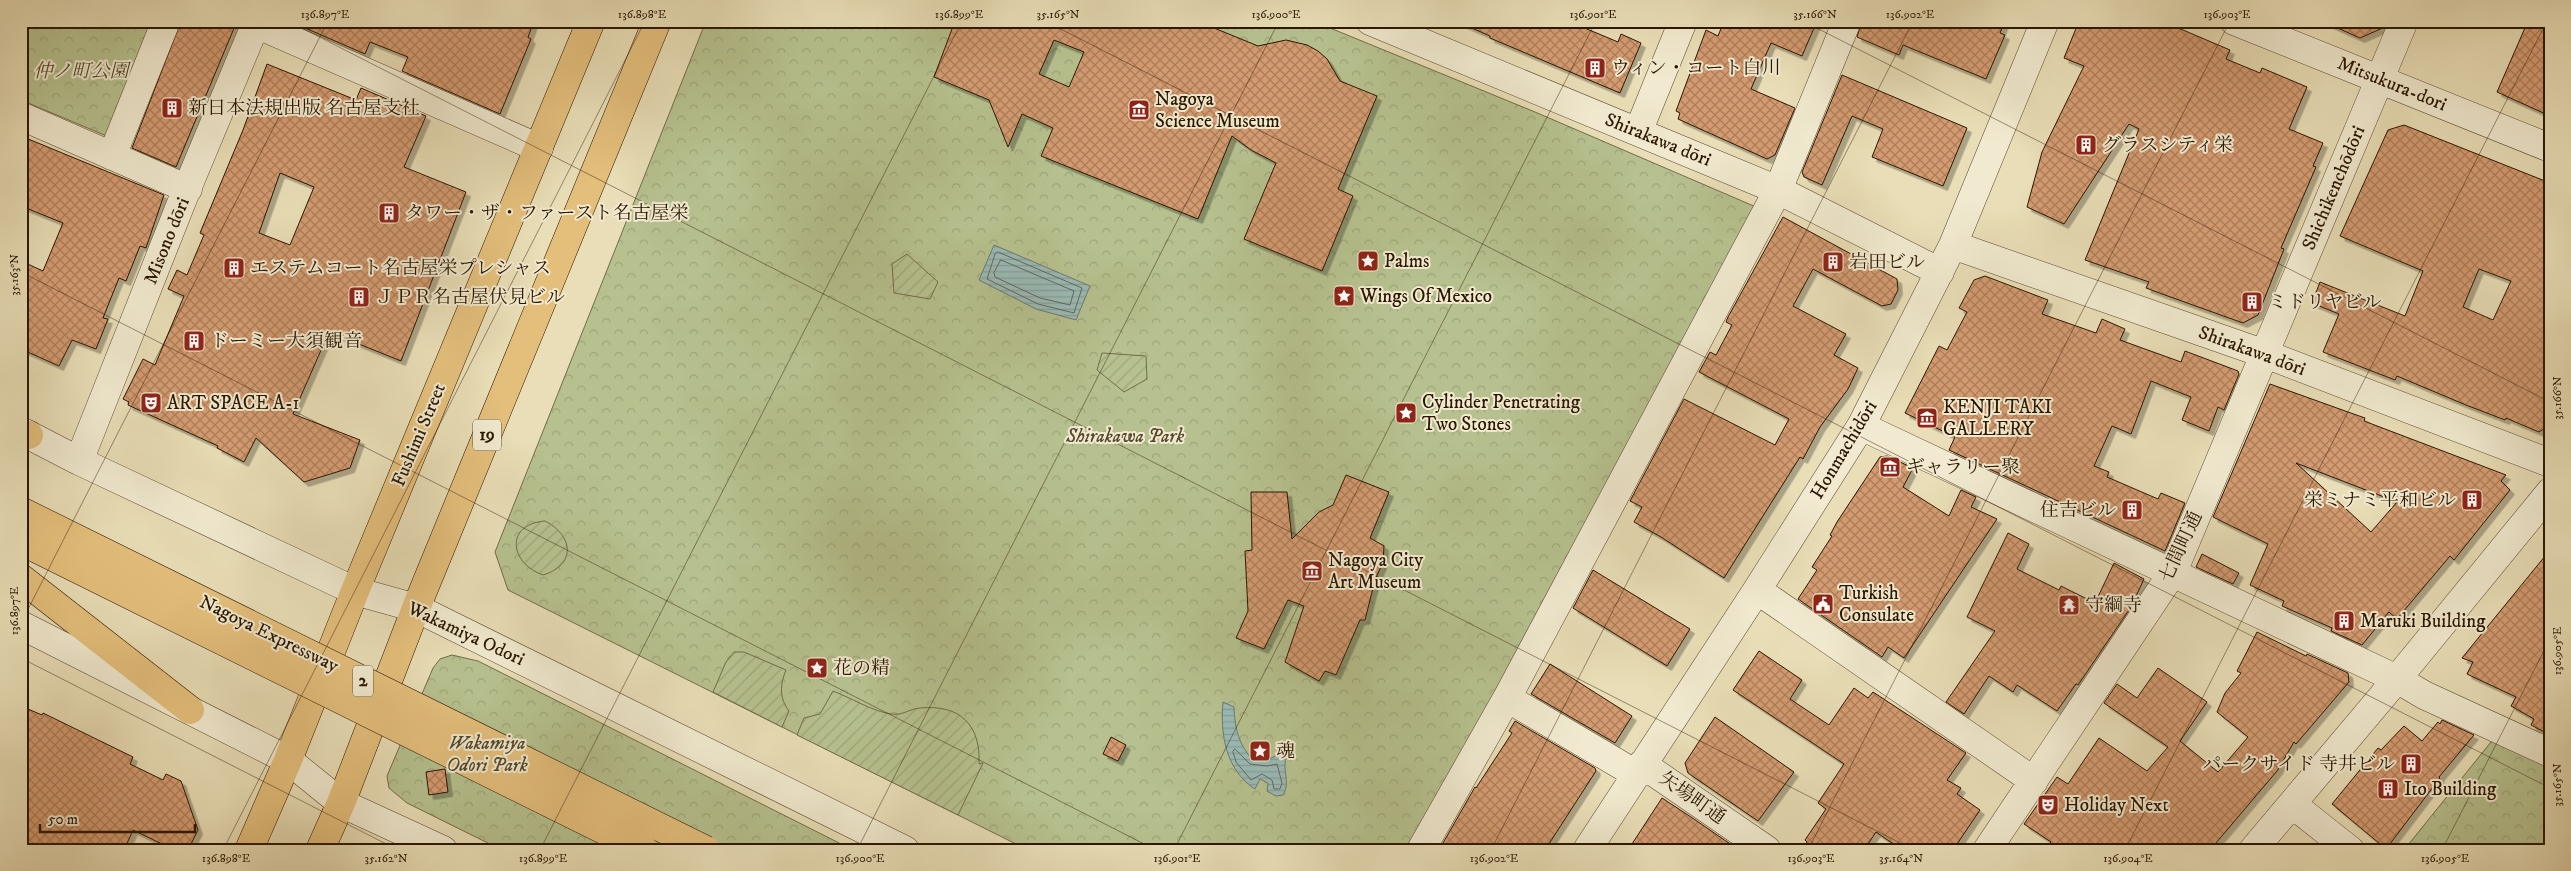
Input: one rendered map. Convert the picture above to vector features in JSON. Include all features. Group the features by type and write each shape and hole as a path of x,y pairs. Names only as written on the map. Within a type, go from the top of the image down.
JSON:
{"highway":[{"name":"Fushimi Street","path":"248,850 288,760 355,591 591,21"},
{"name":"19","path":"320,850 341,803 416,608 657,21"},
{"name":"Nagoya Expressway","path":"21,512 706,850"},
{"name":"Nagoya Expressway","path":"21,541 644,850"},
{"path":"21,578 190,710"}],"street":[{"path":"112,156 166,21"},
{"name":"Shirakawa dōri","path":"1370,21 1778,190 1940,272"},
{"path":"1638,132 1682,21"},
{"path":"1421,850 1507,698 1778,190 1847,21"},
{"name":"Honmachidōri","path":"1587,850 1757,590 1861,426 1953,245 2045,21"},
{"name":"Mitsukura-dori","path":"2234,21 2550,148"},
{"name":"Shichikenchōdōri","path":"2265,354 2404,21"},
{"path":"257,23 539,148"},
{"name":"Misono dōri","path":"79,461 257,23"},
{"path":"21,116 188,189"},
{"name":"Shirakawa dōri","path":"1953,245 2265,354 2550,463"},
{"name":"七間町通","path":"1987,850 2173,572 2265,354"},
{"path":"1861,426 2173,572 2397,679 2424,695 2550,753"},
{"name":"Wakamiya Odori","path":"24,433 79,461 355,591 416,608 905,850"},
{"path":"2253,850 2397,679 2550,492"},
{"path":"1757,590 2034,781"},
{"path":"21,625 288,760 341,803 443,850"},
{"name":"矢場町通","path":"1507,698 1639,769 1767,850"},
{"path":"2292,804 2350,850"}],"green space":[{"name":"仲ノ町公園","path":"21,21 157,21 109,137 21,100"},
{"name":"Shirakawa Park","path":"706,21 1313,21 1535,112 1756,207 1526,638 1405,850 1028,850 508,590 495,552"},
{"path":"907,254 938,282 930,299 894,293 892,264"},
{"path":"1102,353 1146,356 1147,379 1124,392 1097,370"},
{"path":"545,521 562,534 567,550 566,557 561,564 543,575 523,562 516,545 518,536 523,529 532,524"},
{"path":"734,652 744,652 786,670 782,696 789,711 782,727 713,692 726,662"},
{"name":"Wakamiya Odori Park","path":"452,655 478,661 853,850 502,850 407,803 389,788 387,776 433,668 440,659"},
{"path":"833,691 869,707 891,714 899,714 920,708 934,708 957,714 965,720 972,728 976,738 979,750 979,764 983,763 958,815 797,735 804,718 820,714"},
{"path":"2500,738 2550,761 2550,850 2404,850 2491,742"}],"water":[{"path":"994,245 1090,286 1076,320 1036,309 979,280"},
{"path":"1223,702 1234,707 1238,735 1243,747 1252,759 1270,759 1284,746 1289,750 1285,763 1286,784 1283,795 1276,796 1267,791 1268,783 1260,779 1255,789 1237,772 1231,762 1224,739"}],"building":[{"name":"新日本法規出版 名古屋支社","path":"181,21 237,21 176,167 132,148"},
{"path":"289,21 534,21 528,37 531,39 500,114 402,71 408,57 370,42 365,54"},
{"path":"955,21 1197,21 1258,46 1286,40 1307,45 1327,59 1340,81 1377,96 1338,189 1353,196 1322,271 1244,239 1276,163 1251,150 1232,136 1198,219 1041,156 1053,128 1022,114 1008,147 989,100 934,77","holes":["1054,40 1084,52 1069,87 1039,74"]},
{"name":"ウィン・コート白川","path":"1456,21 1568,21 1618,42 1621,34 1641,43 1620,93 1490,38 1490,36"},
{"path":"1724,21 1817,21 1802,56 1771,43 1751,89 1795,108 1775,155 1767,159 1678,119 1680,113 1676,111 1706,30 1718,36"},
{"path":"1862,21 2005,21 2000,33 2005,35 1986,79 1903,45 1899,55 1857,37"},
{"path":"2079,21 2162,21 2230,50 2226,59 2260,73 2262,68 2307,87 2289,129 2323,143 2313,166 2316,167 2281,248 2284,249 2258,315 2243,323 2146,288 2149,282 2085,260 2139,129 2129,124 2064,224 2027,207 2042,152 2084,66 2064,58"},
{"path":"2322,21 2387,21 2385,27 2360,38"},
{"path":"2528,21 2550,21 2550,116 2497,92"},
{"path":"267,64 356,100 361,88 426,116 404,167 466,192 401,361 329,332 293,414 360,440 350,468 304,482 256,438 244,462 217,448 218,446 128,405 129,402 123,399 143,359 155,365 184,296 168,289 177,270 187,275 204,235 200,233 243,130","holes":["280,173 314,187 290,245 259,233"]},
{"path":"1842,75 1967,128 1943,186 1872,157 1883,129 1852,116 1822,185 1804,177 1802,172"},
{"path":"2404,125 2550,183 2550,425 2539,432 2506,418 2505,420 2466,405 2397,376 2395,380 2323,352 2339,314 2312,303 2320,282 2405,316 2423,271 2340,236 2388,130","holes":["2479,269 2511,281 2493,320 2463,307"]},
{"path":"21,136 164,195 146,248 140,246 126,281 119,278 103,318 108,319 96,349 72,340 59,366 21,349 21,261 43,271 63,223 21,206"},
{"path":"1783,217 1897,279 1898,290 1891,304 1882,306 1813,269 1793,306 1846,334 1834,355 1858,368 1848,389 1820,427 1803,459 1800,457 1724,578 1661,537 1634,522 1642,507 1630,501 1684,399 1775,445 1789,419 1699,372 1710,352 1716,355 1732,325 1726,322 1728,317"},
{"path":"1985,276 2048,300 2042,314 2096,333 2102,319 2125,329 2120,340 2181,362 2185,351 2238,371 2239,374 2224,410 2218,407 2209,431 2182,420 2191,397 2151,381 2131,434 2112,426 2094,466 2109,472 2107,477 2158,499 2161,493 2185,503 2165,551 1949,450 1955,437 1905,413 1939,346 1947,350 1967,312 1959,308 1974,280"},
{"path":"2270,384 2365,418 2364,421 2506,475 2501,481 2510,490 2454,560 2450,556 2397,619 2389,612 2362,645 2331,631 2332,628 2282,606 2284,601 2250,585 2268,544 2213,517","holes":["2296,463 2397,502 2371,532"]},
{"path":"1887,456 1913,468 1903,487 1949,516 1961,490 1976,497 1971,507 1997,519 1904,658 1888,647 1882,657 1798,599 1817,570 1812,567 1832,536 1830,535 1837,522 1880,457"},
{"name":"Nagoya City Art Museum","path":"1346,475 1389,492 1370,538 1384,546 1383,562 1375,580 1365,620 1360,620 1336,675 1325,671 1319,681 1285,662 1304,606 1288,600 1264,649 1236,638 1248,611 1245,551 1252,550 1251,492 1287,492 1292,539 1319,512 1333,505"},
{"path":"2008,533 2029,544 2017,569 2059,590 2061,586 2095,603 2114,563 2144,579 2131,607 2078,685 2076,684 2057,711 2017,685 2013,692 1989,676 1964,714 1946,702 1995,631 1967,617"},
{"path":"2550,550 2550,735 2531,725 2534,719 2511,706 2516,697 2467,674 2473,662 2462,658"},
{"path":"2202,554 2239,573 2233,584 2196,567"},
{"path":"1593,570 1690,629 1667,666 1573,608"},
{"path":"2257,632 2306,656 2307,654 2348,673 2349,682 2296,744 2294,742 2277,771 2210,850 2046,850 2051,842 2024,824 2057,777 2068,784 2099,738 2147,771 2168,747 2104,703 2117,684 2137,698 2158,668 2207,702 2180,741 2218,772 2248,737 2217,712 2225,693 2241,673 2237,671"},
{"path":"1759,651 1802,680 1790,699 1829,725 1854,688 1868,698 1873,692 1966,753 1947,780 1961,788 1957,794 1980,810 1953,850 1902,850 1876,832 1864,850 1814,850 1806,844 1805,840 1826,809 1818,803 1844,764 1733,690"},
{"path":"1550,664 1632,716 1615,743 1531,694"},
{"path":"21,706 42,715 43,713 133,757 130,764 163,780 166,774 181,781 198,830 188,850 159,850 162,844 133,830 124,850 28,850 21,847"},
{"path":"1715,717 1794,772 1758,821 1688,773 1685,763"},
{"path":"2442,720 2474,735 2439,777 2386,849 2332,804 2378,748 2381,750 2404,726 2422,741 2438,722 2440,724"},
{"path":"1515,721 1595,768 1596,771 1545,850 1439,850 1475,787 1512,733 1509,731"},
{"path":"1111,737 1126,745 1118,761 1103,754"},
{"path":"445,769 448,792 429,795 426,772"},
{"path":"1662,798 1691,817 1739,850 1628,850"}],"place":[{"name":"ウィン・コート白川","path":"1595,68"},
{"name":"新日本法規出版 名古屋支社","path":"172,108"},
{"name":"Nagoya Science Museum","path":"1139,110"},
{"name":"グラスシティ栄","path":"2086,145"},
{"name":"タワー・ザ・ファースト名古屋栄","path":"389,213"},
{"name":"Palms","path":"1368,261"},
{"name":"岩田ビル","path":"1833,262"},
{"name":"エステムコート名古屋栄プレシャス","path":"234,268"},
{"name":"Wings Of Mexico","path":"1344,296"},
{"name":"ＪＰＲ名古屋伏見ビル","path":"359,297"},
{"name":"ミドリヤビル","path":"2252,302"},
{"name":"ドーミー大須観音","path":"194,341"},
{"name":"ART SPACE A-1","path":"151,403"},
{"name":"Cylinder Penetrating Two Stones","path":"1406,413"},
{"name":"KENJI TAKI GALLERY","path":"1927,418"},
{"name":"ギャラリー聚","path":"1890,467"},
{"name":"栄ミナミ平和ビル","path":"2472,500"},
{"name":"住吉ビル","path":"2132,510"},
{"name":"Nagoya City Art Museum","path":"1312,571"},
{"name":"Turkish Consulate","path":"1823,604"},
{"name":"守綱寺","path":"2069,605"},
{"name":"Maruki Building","path":"2344,621"},
{"name":"花の精","path":"817,668"},
{"name":"魂","path":"1260,751"},
{"name":"パークサイド 寺井ビル","path":"2411,764"},
{"name":"Ito Building","path":"2388,789"},
{"name":"Holiday Next","path":"2048,805"}]}
